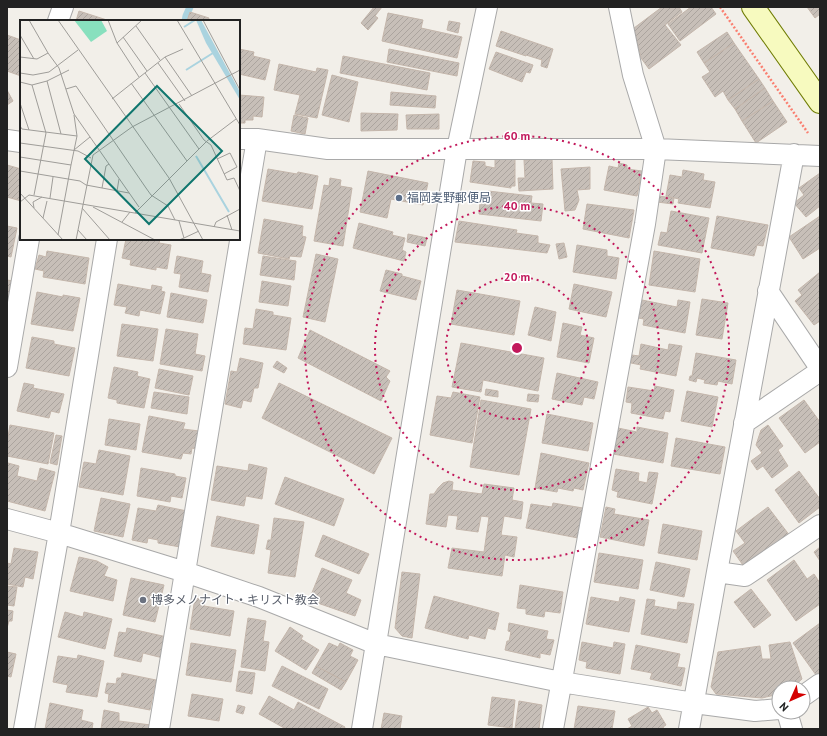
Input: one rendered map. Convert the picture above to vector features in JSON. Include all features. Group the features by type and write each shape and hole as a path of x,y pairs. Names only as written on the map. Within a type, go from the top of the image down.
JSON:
{"street":[{"path":"58,20 63,7"},
{"path":"362,729 456,149 487,7"},
{"path":"553,729 645,224 656,149 633,75 619,7"},
{"path":"753,7 820,102"},
{"path":"240,194 248,139 328,150 656,149 820,156"},
{"path":"7,140 20,142"},
{"path":"689,729 794,154"},
{"path":"7,367 29,240"},
{"path":"24,729 59,533 107,240"},
{"path":"159,729 185,572 233,240"},
{"path":"768,291 820,368"},
{"path":"744,423 820,371"},
{"path":"7,519 59,533 185,572 259,597 376,644 561,682 694,704 755,711 771,710"},
{"path":"717,572 745,576 820,525"},
{"path":"811,690 820,684"}],"path":[{"path":"720,7 808,134"}],"building":[{"path":"374,7 382,7 375,16 378,18 368,30 361,23"},
{"path":"662,7 679,7 682,12 665,25 681,45 649,69 641,58 634,28"},
{"path":"691,7 711,7 716,14 680,41 668,24"},
{"path":"807,7 820,7 820,14 815,18"},
{"path":"79,11 107,20 76,20"},
{"path":"190,12 209,18 208,20 187,20"},
{"path":"388,13 423,20 421,28 462,37 457,58 382,41"},
{"path":"449,21 460,23 458,33 447,30"},
{"path":"501,31 553,49 547,68 541,66 542,60 496,46"},
{"path":"727,32 734,43 704,63 697,52"},
{"path":"7,35 20,40 20,76 7,71"},
{"path":"734,43 759,79 728,100 723,91 715,97 702,77 710,72 704,63"},
{"path":"240,49 254,52 253,56 270,60 265,80 240,74"},
{"path":"389,49 459,63 457,76 387,62"},
{"path":"496,52 533,65 530,73 526,72 522,82 489,69"},
{"path":"343,56 430,73 427,90 340,73"},
{"path":"279,64 316,72 317,68 328,70 317,118 295,114 300,95 274,90"},
{"path":"332,75 358,82 349,122 322,115"},
{"path":"759,79 765,88 735,109 728,100"},
{"path":"765,88 773,101 742,121 735,109"},
{"path":"7,90 13,101 7,105"},
{"path":"391,92 436,96 435,108 390,105"},
{"path":"240,95 264,97 262,117 253,116 253,120 245,120 245,123 240,123"},
{"path":"773,101 787,122 756,143 742,121"},
{"path":"361,113 398,114 397,130 361,131"},
{"path":"439,114 439,129 407,129 406,115"},
{"path":"294,115 308,118 305,134 291,131"},
{"path":"515,158 515,186 511,186 511,188 470,182 473,161 485,162 485,166 495,168 495,159"},
{"path":"552,159 553,189 519,191 518,178 525,178 524,160"},
{"path":"619,163 627,165 627,169 642,171 637,196 604,190 609,166 618,168"},
{"path":"7,165 20,169 20,201 7,197"},
{"path":"590,167 590,189 577,190 579,200 575,210 565,211 561,169"},
{"path":"268,169 318,176 312,209 262,201"},
{"path":"683,170 704,174 703,180 715,182 710,208 678,203 679,199 666,196 670,175 682,177"},
{"path":"368,171 428,183 423,205 391,199 387,218 360,212"},
{"path":"820,173 820,206 806,217 794,203 804,195 799,188"},
{"path":"330,178 341,180 340,186 352,188 343,246 314,241 324,185 329,186"},
{"path":"488,191 532,196 531,203 543,204 541,221 479,214 480,203 487,204"},
{"path":"658,196 674,198 673,204 657,202"},
{"path":"587,204 634,210 629,238 583,229"},
{"path":"671,211 709,218 702,253 658,245 661,232 667,233"},
{"path":"717,216 768,225 763,246 757,245 754,256 711,248"},
{"path":"820,216 820,248 803,259 789,237"},
{"path":"264,219 303,226 302,236 306,237 301,257 290,256 289,259 258,253"},
{"path":"459,221 517,230 516,233 538,236 538,243 550,245 547,253 455,242"},
{"path":"359,223 393,232 392,235 405,238 402,250 406,252 404,261 353,248"},
{"path":"7,226 17,228 11,257 7,256"},
{"path":"408,234 427,238 425,246 407,242"},
{"path":"126,240 160,240 159,243 171,245 167,269 156,267 156,270 130,265 131,260 122,258"},
{"path":"564,243 567,257 559,259 556,244"},
{"path":"577,245 607,250 607,256 619,258 616,279 573,272"},
{"path":"47,251 89,258 85,284 43,277 44,271 35,269 39,255 46,257"},
{"path":"654,251 700,259 695,292 649,285"},
{"path":"316,254 338,259 325,322 303,317"},
{"path":"177,256 203,261 201,273 211,275 208,292 179,287 181,274 174,273"},
{"path":"263,256 296,261 294,280 260,275"},
{"path":"386,270 421,281 416,300 380,291"},
{"path":"820,272 820,321 814,325 795,301 802,295 798,290"},
{"path":"7,280 13,281 7,303"},
{"path":"262,281 291,286 288,306 259,302"},
{"path":"118,284 151,290 152,285 162,287 161,291 165,292 160,314 140,310 139,316 125,313 127,307 114,305"},
{"path":"574,284 612,292 606,317 569,309"},
{"path":"457,290 520,301 514,335 451,324"},
{"path":"37,292 63,297 63,295 80,298 73,331 31,324"},
{"path":"171,293 207,300 203,323 167,317"},
{"path":"702,299 728,303 722,339 696,335"},
{"path":"642,300 677,307 678,300 690,302 685,333 643,325 644,319 638,318"},
{"path":"535,307 556,312 551,341 528,335"},
{"path":"256,309 273,312 273,315 291,318 286,350 243,344 245,328 253,329"},
{"path":"563,323 582,327 580,335 594,338 589,363 557,357"},
{"path":"122,324 158,329 153,361 117,356"},
{"path":"166,329 198,334 195,354 205,356 202,371 160,364"},
{"path":"310,330 390,371 386,377 390,381 381,401 298,358"},
{"path":"32,337 54,341 54,344 75,348 69,376 26,368"},
{"path":"461,343 544,358 538,391 483,380 481,392 452,387"},
{"path":"641,344 668,350 669,344 682,346 676,376 640,369 641,365 631,363 632,355 639,356"},
{"path":"696,353 736,360 732,384 718,381 717,385 704,383 705,380 697,378 696,382 689,380 690,376 692,376"},
{"path":"240,358 263,363 258,388 254,388 251,402 243,400 241,408 225,404 231,371 237,372"},
{"path":"277,361 287,368 284,373 273,367"},
{"path":"114,367 138,372 137,376 150,379 144,408 117,403 117,400 108,398"},
{"path":"159,369 193,376 189,395 155,388"},
{"path":"557,373 598,382 594,399 584,397 582,405 552,399"},
{"path":"24,383 34,385 33,388 64,394 59,413 51,411 49,418 17,411"},
{"path":"279,383 392,438 374,474 262,418"},
{"path":"655,386 674,390 670,412 665,411 663,419 631,413 632,403 626,402 628,387 654,391"},
{"path":"486,389 498,391 498,397 485,395"},
{"path":"687,391 718,397 712,427 681,421"},
{"path":"154,392 189,397 187,414 151,408"},
{"path":"453,392 480,397 472,443 430,435 437,396 451,398"},
{"path":"528,394 539,395 538,402 527,401"},
{"path":"481,400 531,409 519,475 470,467"},
{"path":"804,400 820,422 820,442 805,453 779,418"},
{"path":"547,414 593,423 588,451 542,443"},
{"path":"149,416 185,423 183,429 199,431 196,449 192,448 191,454 183,453 181,459 142,452"},
{"path":"109,419 140,424 136,450 105,445"},
{"path":"10,425 54,433 48,464 7,456 7,442"},
{"path":"768,425 783,446 778,450 788,466 772,478 763,466 757,470 751,461 762,453 756,445 761,430"},
{"path":"637,427 668,433 663,463 613,454 618,428 637,432"},
{"path":"56,435 62,436 57,465 50,463"},
{"path":"676,438 725,447 720,474 671,466"},
{"path":"99,450 130,456 123,495 79,487 84,462 96,464"},
{"path":"541,453 589,463 583,490 574,488 573,491 558,488 557,492 535,488"},
{"path":"8,463 19,466 17,476 37,481 40,468 55,472 45,511 7,501"},
{"path":"249,464 267,468 262,499 246,496 244,506 211,500 217,466 248,471"},
{"path":"141,468 175,474 175,476 186,478 182,498 171,496 170,502 137,496"},
{"path":"616,469 639,473 638,481 647,483 649,472 658,473 652,504 617,497 618,492 612,490"},
{"path":"799,471 820,499 820,507 799,523 775,490"},
{"path":"285,477 344,499 334,526 275,504"},
{"path":"449,481 453,482 452,490 482,494 484,484 514,488 512,500 523,502 521,519 504,516 501,535 517,537 514,557 505,555 502,576 448,568 452,548 484,552 489,517 481,516 478,532 456,529 458,516 448,515 446,527 426,524 430,494 434,494 443,483"},
{"path":"101,498 130,504 123,537 94,531"},
{"path":"553,503 583,508 578,538 526,528 531,504 552,507"},
{"path":"158,505 187,511 180,547 158,543 158,540 148,538 147,543 132,540 138,508 156,511"},
{"path":"606,507 615,509 614,514 649,520 644,546 600,537"},
{"path":"768,507 790,536 745,568 733,551 745,543 736,531"},
{"path":"217,516 259,525 254,554 211,546"},
{"path":"274,518 304,522 295,577 268,573 271,550 266,549 268,540 271,540"},
{"path":"663,524 702,531 697,560 658,553"},
{"path":"323,535 369,554 359,574 315,556"},
{"path":"820,547 820,561 814,552"},
{"path":"14,548 38,552 33,579 25,577 23,587 7,584 7,563 11,564"},
{"path":"599,553 643,560 638,589 594,582"},
{"path":"79,557 97,561 108,567 104,576 117,580 113,601 70,591"},
{"path":"794,560 807,579 814,574 820,583 820,604 796,621 767,580"},
{"path":"656,562 690,569 684,597 650,590"},
{"path":"322,568 352,580 346,593 361,600 355,616 309,600"},
{"path":"402,572 420,574 412,638 402,636 395,628"},
{"name":"博多メノナイト・キリスト教会","path":"131,578 164,585 155,622 123,615"},
{"path":"520,585 563,592 560,613 545,611 544,617 526,614 526,609 517,608"},
{"path":"7,586 17,587 14,606 7,605"},
{"path":"751,589 771,615 754,628 734,602"},
{"path":"434,596 499,613 495,630 488,628 485,639 469,635 468,639 425,628"},
{"path":"591,597 619,602 620,597 635,600 629,632 586,624"},
{"path":"195,598 205,600 204,606 234,611 230,636 190,629"},
{"path":"647,599 655,600 654,606 677,610 678,602 694,604 687,643 641,634"},
{"path":"7,610 13,611 12,621 9,621 7,628"},
{"path":"65,612 83,617 84,612 112,619 105,649 58,637"},
{"path":"248,618 266,621 263,641 269,642 265,671 241,667"},
{"path":"509,623 548,631 546,639 554,640 550,655 540,653 540,658 505,650 511,632 508,631"},
{"path":"820,623 820,672 816,675 793,643"},
{"path":"290,627 303,636 301,639 319,650 306,670 275,651"},
{"path":"127,628 167,637 163,658 143,653 141,662 114,656 119,632 126,633"},
{"path":"582,642 613,648 614,642 625,644 620,674 586,668 587,662 579,660"},
{"path":"790,642 802,679 771,680 771,696 762,698 716,694 711,687 718,652 760,646 762,659 771,659 769,645"},
{"path":"191,643 236,650 231,682 186,675"},
{"path":"329,643 338,647 340,643 353,650 350,656 358,660 346,682 316,666"},
{"path":"636,645 680,654 677,667 685,668 681,686 650,679 652,673 631,669"},
{"path":"7,652 16,654 11,677 7,676"},
{"path":"78,655 104,661 97,697 66,692 68,685 53,682 58,656 77,659"},
{"path":"282,666 328,689 319,709 272,686"},
{"path":"316,666 346,682 341,690 312,673"},
{"path":"239,671 255,673 252,694 236,691"},
{"path":"122,673 156,680 150,710 108,702 109,694 105,693 107,683 116,684 117,678 121,678"},
{"path":"192,694 223,699 219,721 188,716"},
{"path":"269,696 294,710 298,702 345,727 344,729 286,729 259,714"},
{"path":"492,697 515,700 512,728 488,725"},
{"path":"519,701 542,705 539,729 515,729"},
{"path":"50,703 83,710 81,720 93,723 92,729 45,729"},
{"path":"238,705 245,707 243,714 236,712"},
{"path":"578,706 615,711 612,729 574,729"},
{"path":"648,707 652,713 657,710 666,725 663,727 664,729 627,729 632,726 628,719"},
{"path":"104,710 119,713 119,721 151,725 150,729 101,729"},
{"path":"384,713 402,716 400,729 381,729"}],"waterway":[{"path":"185,20 190,7"}],"place":[{"name":"福岡麦野郵便局","path":"399,198"},
{"name":"博多メノナイト・キリスト教会","path":"143,600"}]}
